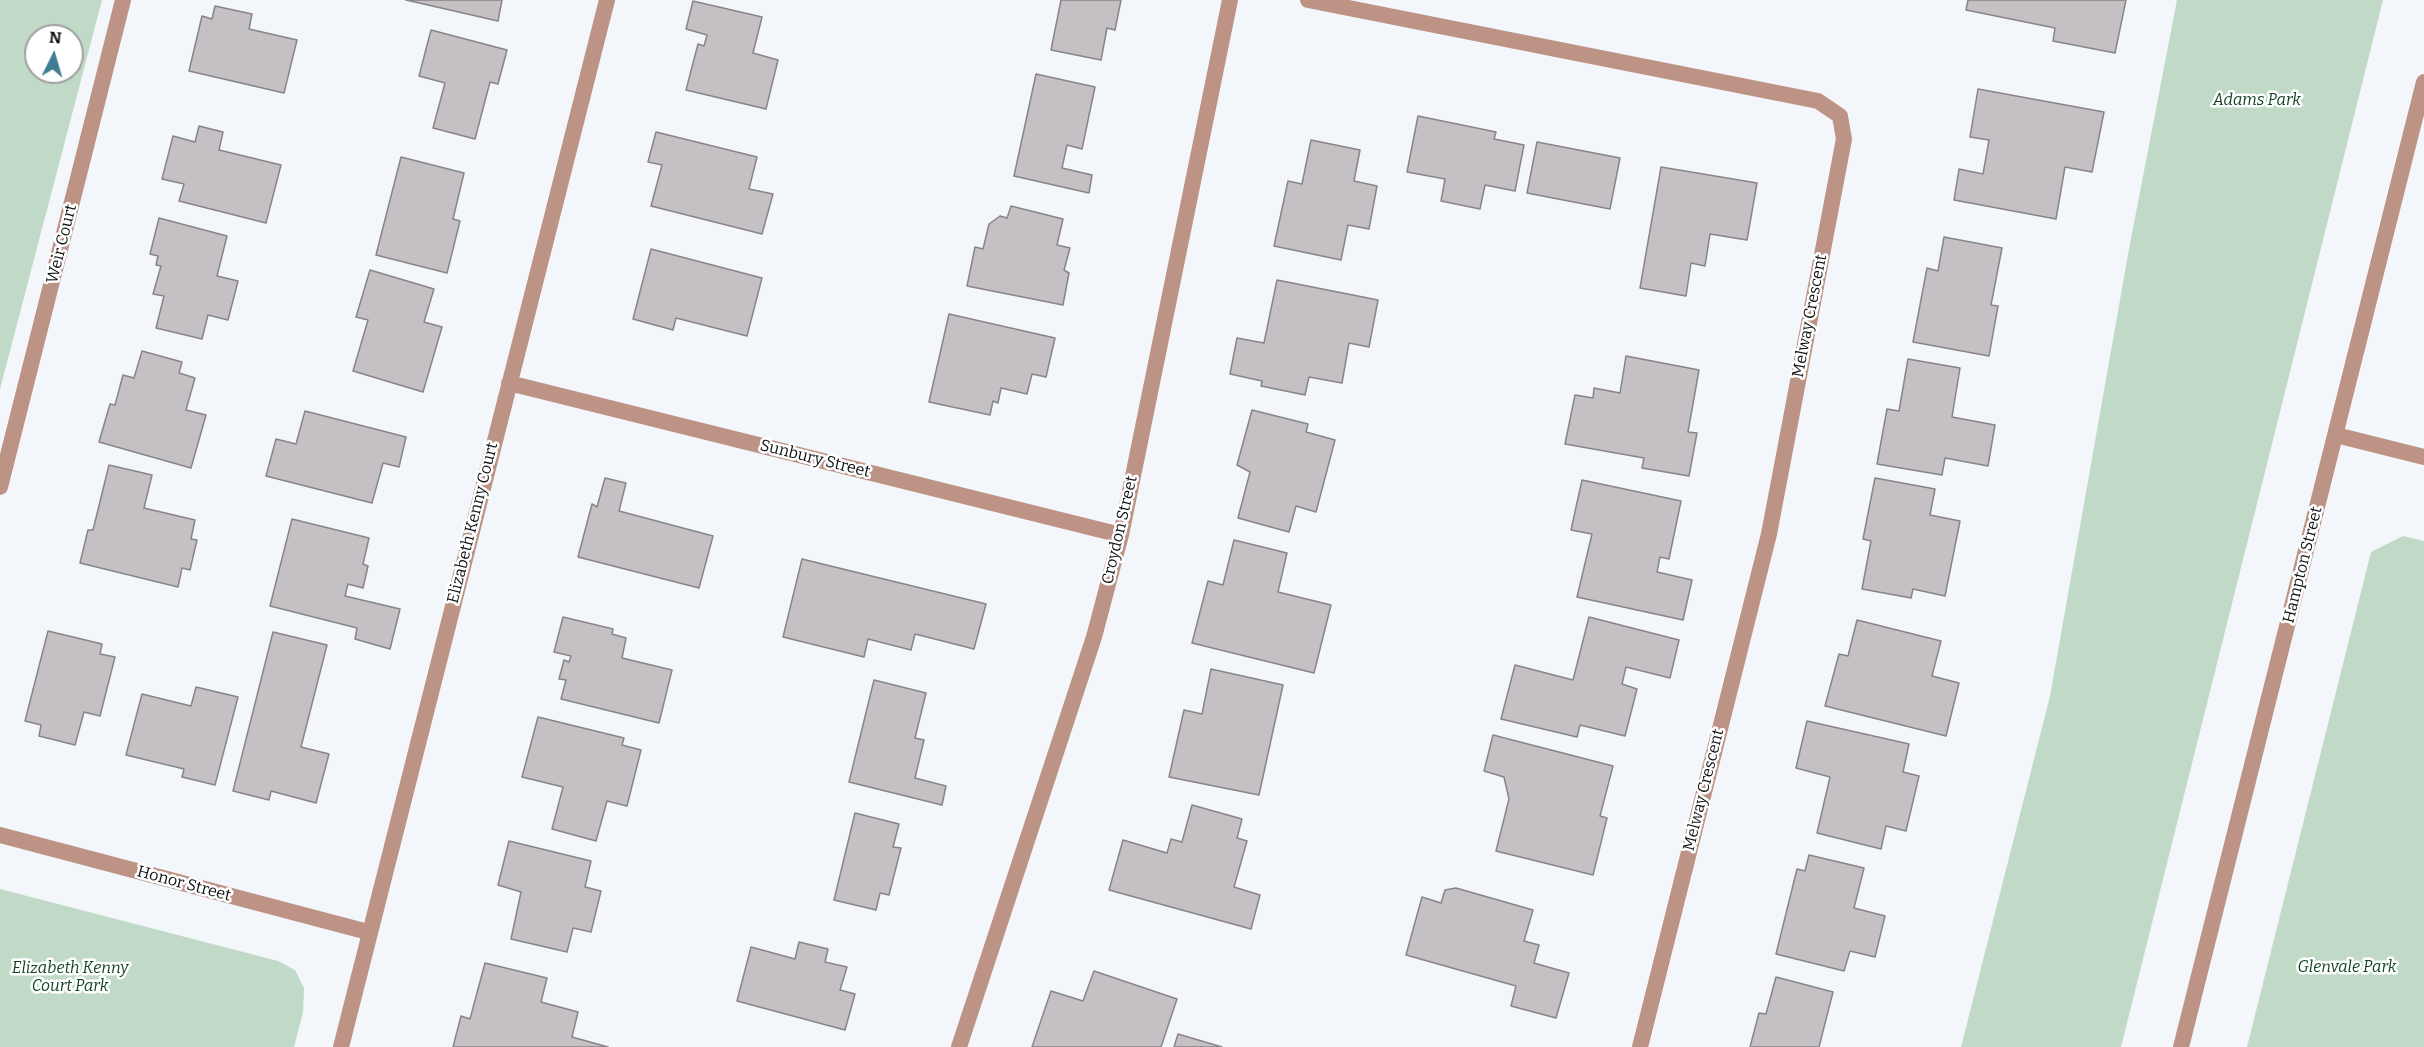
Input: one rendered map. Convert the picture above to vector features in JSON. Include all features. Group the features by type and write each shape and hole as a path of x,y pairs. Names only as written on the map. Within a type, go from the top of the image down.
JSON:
{"street":[{"name":"Weir Court","path":"0,487 123,0"},
{"name":"Elizabeth Kenny Court","path":"341,1047 607,0"},
{"name":"Croydon Street","path":"959,1047 1094,637 1121,535 1230,0"},
{"name":"Melway Crescent","path":"1308,0 1818,101 1840,116 1844,139 1769,534 1640,1047"},
{"name":"Hampton Street","path":"2181,1047 2424,82"},
{"name":"Sunbury Street","path":"509,383 1121,535"},
{"path":"2336,435 2424,458"},
{"name":"Honor Street","path":"0,835 369,932"}],"green space":[{"path":"0,0 102,0 84,69 84,24 24,24 24,84 80,84 0,389"},
{"name":"Adams Park","path":"2177,0 2383,0 2121,1047 1961,1047 2050,696 2129,249"},
{"name":"Glenvale Park","path":"2403,536 2424,541 2424,1047 2247,1047 2371,552"},
{"name":"Elizabeth Kenny Court Park","path":"0,889 278,961 295,970 304,988 303,1012 294,1047 0,1047"}],"building":[{"path":"406,0 502,0 498,21"},
{"path":"1061,0 1121,0 1115,30 1107,28 1101,60 1051,50"},
{"path":"1968,0 2126,0 2115,53 2053,41 2055,28 1966,10"},
{"path":"693,1 762,17 753,53 778,60 766,109 686,90 698,44 704,46 707,35 686,29"},
{"path":"215,6 252,14 249,29 297,40 284,93 189,71 202,16 212,19"},
{"path":"431,30 507,50 498,84 490,82 475,139 433,128 445,83 419,76"},
{"path":"1036,74 1095,87 1082,149 1067,145 1062,168 1092,175 1089,193 1014,176"},
{"path":"1978,89 2104,112 2092,172 2065,167 2056,219 1954,200 1959,169 1983,174 1989,140 1970,137"},
{"path":"1418,116 1496,132 1494,139 1524,145 1515,191 1485,185 1480,209 1441,201 1445,179 1407,172"},
{"path":"199,126 223,132 219,150 281,165 266,223 179,201 184,184 162,179 173,136 195,142"},
{"path":"656,132 757,157 749,189 773,194 762,234 651,206 662,165 648,162"},
{"path":"1311,140 1360,150 1354,181 1377,186 1369,229 1348,225 1341,260 1274,246 1288,181 1302,184"},
{"path":"1537,142 1620,158 1610,209 1527,193"},
{"path":"401,157 464,173 453,219 460,221 447,273 376,255"},
{"path":"1661,167 1757,183 1747,240 1710,234 1705,266 1691,263 1686,296 1640,288"},
{"path":"1011,206 1063,219 1057,245 1070,248 1064,270 1069,273 1063,305 967,286 975,247 983,249 989,224 1000,216 1007,218"},
{"path":"159,218 227,236 217,276 238,281 228,320 208,315 202,339 156,328 164,296 153,294 161,266 156,265 158,256 150,254"},
{"path":"1944,237 2002,248 1991,305 1998,306 1989,356 1913,342 1927,268 1938,271"},
{"path":"651,249 762,278 747,336 676,318 673,330 633,319"},
{"path":"370,270 434,289 424,322 442,327 423,392 353,371 368,320 356,317"},
{"path":"1277,280 1378,300 1369,347 1349,343 1342,383 1309,377 1305,395 1261,386 1262,381 1230,374 1237,338 1264,343"},
{"path":"949,314 1055,338 1046,377 1032,374 1027,394 1001,388 998,403 993,401 990,415 929,402"},
{"path":"142,351 182,362 179,373 195,378 186,410 206,415 191,468 99,442 110,404 115,405 123,375 134,378"},
{"path":"1626,356 1699,370 1688,432 1697,433 1689,476 1642,468 1644,458 1565,444 1575,395 1593,398 1594,388 1620,393"},
{"path":"1908,359 1960,368 1952,417 1995,425 1988,466 1945,458 1942,475 1877,464 1887,409 1899,411"},
{"path":"1252,410 1308,424 1306,432 1335,440 1316,512 1296,506 1289,532 1238,518 1250,472 1237,465"},
{"path":"305,411 406,437 399,467 383,463 372,503 266,476 276,439 296,444"},
{"path":"109,465 152,475 144,508 195,520 191,539 197,540 190,570 182,568 178,587 80,563 88,530 93,530"},
{"path":"605,478 626,483 619,511 713,536 699,588 578,557 592,504 597,507"},
{"path":"1875,478 1935,489 1930,515 1960,521 1945,596 1913,589 1911,598 1862,589 1871,541 1863,539"},
{"path":"1582,480 1681,501 1669,559 1660,557 1657,572 1692,580 1683,620 1577,597 1592,534 1571,530"},
{"path":"292,519 369,538 363,564 368,566 363,588 348,584 345,596 400,609 390,649 355,639 357,628 270,606"},
{"path":"1234,540 1287,553 1278,592 1331,605 1314,673 1192,643 1208,581 1223,585"},
{"path":"802,559 986,604 974,649 915,634 911,650 868,639 864,657 783,637"},
{"path":"563,617 613,629 612,634 626,638 622,658 672,670 659,723 561,699 566,680 559,679 564,660 569,662 571,656 554,652"},
{"path":"1589,617 1679,640 1670,678 1626,667 1622,684 1637,689 1625,736 1580,725 1577,737 1501,719 1515,665 1573,680"},
{"path":"1857,620 1941,641 1932,676 1959,683 1946,736 1825,706 1839,654 1848,656"},
{"path":"48,631 102,644 100,654 115,657 100,716 84,712 75,745 39,736 41,725 25,721"},
{"path":"273,632 327,645 301,747 329,754 316,803 271,791 269,800 233,791"},
{"path":"1211,669 1283,685 1259,795 1169,777 1184,710 1202,714"},
{"path":"874,680 926,693 915,738 924,740 915,778 946,786 942,805 849,782"},
{"path":"196,687 238,697 215,785 182,777 184,769 126,755 142,694 191,706"},
{"path":"538,717 624,738 622,745 641,750 627,806 607,801 596,841 552,829 563,787 522,777"},
{"path":"1807,721 1909,744 1903,772 1919,776 1906,831 1886,826 1881,849 1817,833 1830,777 1796,768"},
{"path":"1493,735 1613,766 1600,816 1607,818 1593,875 1496,851 1509,799 1504,777 1484,771"},
{"path":"1192,805 1242,819 1237,838 1247,841 1234,887 1260,895 1251,929 1109,890 1123,840 1167,853 1171,839 1182,842"},
{"path":"855,813 899,824 893,847 901,848 889,895 880,893 876,910 834,900"},
{"path":"509,841 591,861 585,887 601,891 591,932 573,928 567,952 511,939 521,892 498,885"},
{"path":"1809,855 1864,868 1854,908 1885,916 1875,957 1850,951 1844,971 1776,954 1797,869 1805,871"},
{"path":"1456,888 1533,910 1524,941 1539,945 1534,963 1569,973 1556,1018 1511,1006 1516,986 1406,955 1422,897 1441,903 1445,890"},
{"path":"799,942 828,949 825,962 847,967 840,990 855,994 845,1030 737,1001 751,947 795,959"},
{"path":"485,963 547,978 541,1002 578,1012 572,1037 608,1047 453,1047 461,1016 470,1019"},
{"path":"1094,971 1177,999 1161,1047 1032,1047 1051,991 1083,1001"},
{"path":"1776,977 1833,992 1819,1047 1750,1047 1759,1013 1766,1014"},
{"path":"1178,1034 1222,1047 1174,1047"}]}
